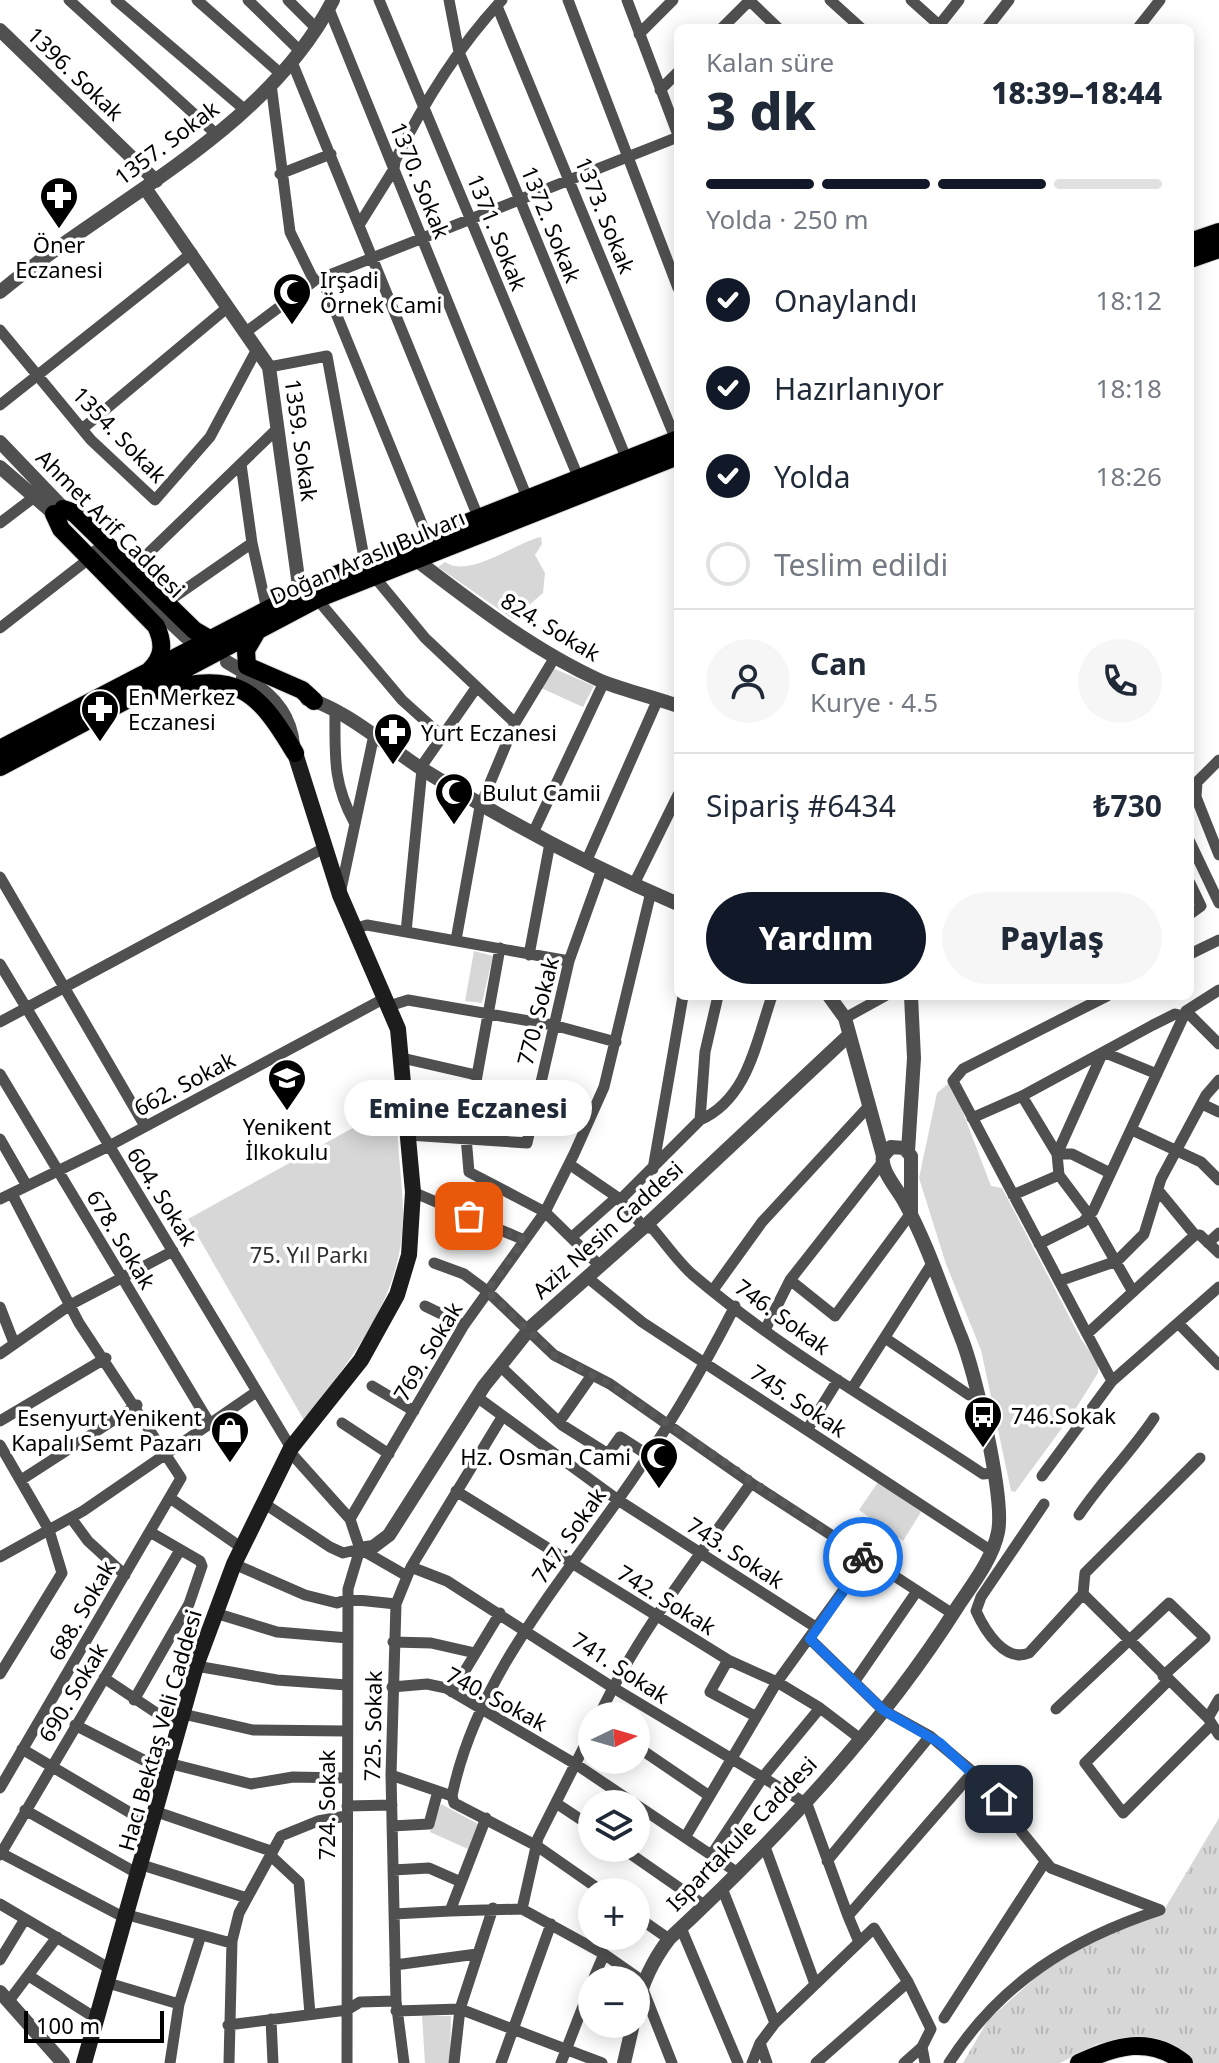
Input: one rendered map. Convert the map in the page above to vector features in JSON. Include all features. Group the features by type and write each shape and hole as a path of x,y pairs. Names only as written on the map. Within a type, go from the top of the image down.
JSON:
{"main road":[{"path":"1194,241 1219,232"},
{"path":"1194,258 1219,249"},
{"name":"Doğan Araslı Bulvarı","path":"0,749 267,610 308,596 428,539 627,460 674,446"},
{"name":"Doğan Araslı Bulvarı","path":"369,569 415,559 674,446"},
{"path":"146,675 161,655 161,637 156,626 61,529 59,511 85,522 194,630 211,640"},
{"name":"Doğan Araslı Bulvarı","path":"0,767 257,631 308,596"},
{"path":"257,631 246,650 247,666 302,690 310,700"},
{"path":"132,698 201,681 234,687 255,698 273,715 294,745"},
{"name":"Hacı Bektaş Veli Caddesi","path":"84,2063 128,1917 196,1666 234,1564 262,1502 291,1450 361,1360 397,1295 409,1255 413,1192 398,1029 340,895 294,745"},
{"path":"1079,2063 1117,2046 1134,2045 1169,2053 1184,2063"},
{"path":"1100,2063 1127,2053 1154,2055 1170,2063"}],"street":[{"path":"116,0 244,109"},
{"path":"197,0 276,79 280,174 290,232 318,280 428,539"},
{"path":"248,0 296,56 373,261 479,519"},
{"path":"288,0 317,29"},
{"name":"1371. Sokak","path":"379,0 579,479"},
{"name":"1372. Sokak","path":"449,0 459,52 627,460"},
{"path":"568,0 674,277"},
{"path":"627,0 674,126"},
{"path":"639,34 673,0"},
{"path":"726,24 750,0 774,24"},
{"path":"830,0 857,24"},
{"path":"911,0 936,24"},
{"path":"940,24 959,0"},
{"path":"990,24 1009,0"},
{"path":"1141,24 1160,0"},
{"path":"73,1 215,133"},
{"path":"359,225 394,169 423,102 500,3"},
{"name":"1373. Sokak","path":"500,3 674,437"},
{"name":"1357. Sokak","path":"0,292 73,235 151,184 244,109 296,56 331,4"},
{"name":"1370. Sokak","path":"331,4 528,500"},
{"name":"1396. Sokak","path":"0,30 151,184"},
{"path":"660,90 674,77"},
{"path":"246,332 318,280 373,261 674,138"},
{"path":"280,174 331,154"},
{"name":"1359. Sokak","path":"151,184 192,253 269,367 308,596"},
{"path":"0,405 192,253"},
{"path":"82,429 228,307"},
{"name":"1354. Sokak","path":"0,330 82,429 155,500 210,437 257,349"},
{"path":"269,367 327,356 369,569 425,638 515,723"},
{"path":"131,570 278,428"},
{"name":"Ahmet Arif Caddesi","path":"0,442 59,511 188,636"},
{"path":"4,471 19,475 23,469 19,462"},
{"path":"241,464 252,543 267,610"},
{"name":"Ahmet Arif Caddesi","path":"4,471 33,498 59,511"},
{"path":"0,523 33,498"},
{"path":"167,602 252,543"},
{"path":"0,628 90,558"},
{"name":"824. Sokak","path":"415,559 482,610 555,657 604,682 674,705"},
{"path":"308,596 402,700 442,736"},
{"path":"456,940 481,802 515,723 555,657"},
{"path":"294,745 274,700 225,664 310,700 374,735 422,768 550,843 674,902"},
{"path":"533,833 604,682"},
{"path":"406,932 422,768 476,688"},
{"path":"586,862 658,699"},
{"path":"294,745 293,704 310,700"},
{"path":"335,714 339,794 354,822"},
{"path":"340,895 350,860 354,822 374,735"},
{"path":"1194,795 1197,782 1219,760"},
{"path":"1194,801 1219,855"},
{"path":"634,884 674,803"},
{"path":"529,955 550,843"},
{"path":"0,1022 324,848"},
{"path":"1194,850 1219,903"},
{"name":"770. Sokak","path":"408,1135 527,1143 569,961 602,869"},
{"path":"0,877 145,1126"},
{"path":"1194,891 1201,906 1194,911"},
{"name":"769. Sokak","path":"350,1519 464,1325 545,1212 599,1103 651,892"},
{"path":"353,929 367,925 569,961"},
{"path":"1194,952 1219,940"},
{"path":"500,948 466,1137 469,1172 545,1212 598,1264"},
{"name":"604. Sokak","path":"0,964 291,1450 350,1519"},
{"path":"972,1118 1022,1096 1175,1014 1185,1013 1219,990"},
{"path":"387,1002 408,1000 553,1025 616,1042"},
{"path":"653,1169 682,1000"},
{"path":"700,1120 705,1052 717,1000"},
{"path":"572,1237 653,1169 700,1120 724,1107 742,1082 771,1000"},
{"name":"Ispartakule Caddesi","path":"650,1972 669,1939 807,1804 858,1737 883,1710 953,1614 999,1530 993,1473 978,1394 965,1348 911,1213 885,1164 845,1018 832,1000"},
{"path":"845,1018 878,1000"},
{"path":"885,1164 900,1176 909,1171 912,1161 908,1151 914,1058 911,1000"},
{"path":"1099,1000 957,1074 953,1081 1112,1381"},
{"name":"662. Sokak","path":"6,1197 387,1002"},
{"path":"1185,1013 1219,1044"},
{"path":"1039,1244 1083,1222 1089,1215 1185,1013"},
{"name":"Aziz Nesin Caddesi","path":"360,1549 373,1547 389,1535 477,1397 529,1329 588,1278 598,1264 644,1227 849,1035"},
{"path":"1103,1052 1157,1074"},
{"path":"1057,1154 1103,1052"},
{"path":"402,1058 476,1075"},
{"name":"678. Sokak","path":"0,1074 210,1424"},
{"path":"1059,1281 1117,1261 1144,1234 1158,1190 1202,1104 1219,1080"},
{"path":"1022,1096 1057,1154 1059,1175 1089,1215 1133,1292"},
{"path":"1202,1104 1219,1112"},
{"path":"713,1290 762,1222 869,1106"},
{"path":"1132,1130 1201,1162 1219,1180"},
{"path":"0,1139 27,1186"},
{"path":"766,1328 790,1280 885,1164 895,1146 908,1151"},
{"path":"1057,1154 1072,1154 1110,1173"},
{"name":"746. Sokak","path":"569,1164 618,1198 644,1227 653,1229 691,1273 713,1290 838,1380 983,1474 993,1473"},
{"name":"Ispartakule Caddesi","path":"909,1171 911,1213"},
{"path":"1013,1195 1059,1175"},
{"path":"1158,1190 1195,1235 1219,1253"},
{"path":"413,1192 524,1240"},
{"path":"6,1197 70,1305 167,1453"},
{"path":"790,1280 835,1316 911,1213"},
{"path":"1208,1243 1219,1233"},
{"path":"1087,1334 1195,1235"},
{"path":"0,1354 70,1305 173,1251"},
{"path":"434,1263 464,1274 487,1291 554,1355 592,1375 953,1614"},
{"path":"853,1387 931,1265"},
{"name":"745. Sokak","path":"588,1278 642,1322 990,1550"},
{"path":"1042,1476 1112,1381 1219,1287"},
{"path":"425,1306 464,1325"},
{"name":"747. Sokak","path":"452,1796 480,1707 570,1563 648,1455 707,1362 735,1306"},
{"path":"0,1307 14,1343"},
{"path":"1178,1323 1219,1365"},
{"path":"885,1338 969,1395 978,1394"},
{"path":"0,1421 106,1358"},
{"path":"500,1366 559,1422 608,1454 620,1437 648,1455"},
{"path":"559,1422 592,1375"},
{"path":"807,1430 838,1380"},
{"path":"372,1386 414,1411"},
{"path":"0,1557 71,1518 256,1392"},
{"name":"743. Sokak","path":"477,1397 618,1500 817,1628"},
{"path":"21,1480 137,1405"},
{"name":"725. Sokak","path":"404,2063 396,2006 391,1775 396,1604 409,1571 502,1417"},
{"path":"1079,1515 1105,1476 1115,1464 1127,1458 1154,1418"},
{"path":"342,1423 389,1454"},
{"path":"0,1445 49,1530 62,1573 0,1674"},
{"name":"688. Sokak","path":"0,1788 181,1478 167,1453"},
{"path":"1200,1458 1085,1573 1081,1581 1083,1594 1212,1726"},
{"path":"605,1702 657,1618 751,1483"},
{"name":"742. Sokak","path":"456,1491 657,1618 728,1660 777,1682 820,1708 858,1737"},
{"path":"170,1498 242,1548"},
{"name":"741. Sokak","path":"262,1502 343,1553 360,1549 409,1571 447,1581 612,1687 807,1804"},
{"path":"1044,1504 981,1597 976,1611 981,1624 1011,1656 1018,1657 1029,1653 1083,1594"},
{"path":"71,1518 88,1541 125,1575"},
{"path":"350,1519 360,1549"},
{"path":"134,1700 189,1604 202,1566 200,1561 150,1532"},
{"name":"724. Sokak","path":"347,2063 345,1778 348,1599 352,1568 360,1549"},
{"name":"690. Sokak","path":"0,1854 180,1550"},
{"path":"686,1836 729,1758 777,1682 866,1559"},
{"path":"234,1564 305,1595 337,1603 348,1599 396,1604"},
{"path":"855,1681 917,1591"},
{"path":"1056,1709 1169,1603 1205,1638 1085,1763 1123,1813 1212,1726 1219,1699"},
{"path":"215,1613 277,1632 348,1638"},
{"path":"452,1692 500,1613"},
{"path":"810,1639 883,1710 930,1736 973,1772 999,1799 1045,1862 1082,1882 1160,1910 1103,1929 1030,1973 989,2010 949,2063"},
{"path":"393,1642 431,1643 475,1653"},
{"path":"728,1660 710,1692 755,1716"},
{"path":"196,1666 277,1680 347,1685"},
{"path":"104,1678 134,1700 181,1721 253,1730 346,1731"},
{"name":"740. Sokak","path":"392,1687 427,1684 452,1692 480,1707 577,1765 738,1873"},
{"path":"712,1854 763,1777 820,1708"},
{"path":"75,1725 167,1767 251,1784 293,1777 345,1778"},
{"path":"827,1861 930,1736"},
{"path":"22,1749 50,1767 153,1818 271,1853 299,1882 310,2014"},
{"path":"650,1756 708,1795"},
{"path":"522,1909 537,1846 577,1765"},
{"path":"848,1916 973,1772"},
{"path":"391,1775 452,1796 454,1803 537,1846 583,1878"},
{"path":"392,1826 429,1824 438,1791"},
{"path":"556,1803 578,1818"},
{"path":"807,1804 859,1942"},
{"path":"229,2063 231,1943 239,1913 281,1836 295,1828 346,1811 392,1805"},
{"path":"25,1810 141,1870 247,1898"},
{"path":"450,1911 486,1818"},
{"path":"765,1847 815,1984"},
{"path":"0,1854 128,1917 231,1943"},
{"path":"642,1862 704,1905"},
{"path":"944,2018 1045,1862"},
{"path":"393,1870 429,1868 461,1882"},
{"path":"722,1888 775,2023"},
{"path":"0,1904 57,1937 110,1976 179,2004"},
{"path":"454,2063 460,2009 493,1908"},
{"path":"394,1914 522,1909 604,1954 620,1966"},
{"path":"0,1960 25,1919"},
{"path":"501,2063 551,1924"},
{"path":"650,1926 669,1939"},
{"path":"681,1928 738,2063"},
{"path":"752,2063 760,2043 775,2023 874,1928 908,1982 931,2029 922,2047 904,2063"},
{"path":"170,2063 179,2004 201,1935"},
{"path":"57,1937 29,1976 4,1997 63,2063"},
{"path":"395,1965 477,1954"},
{"path":"599,1966 604,1954"},
{"path":"29,1976 97,2019"},
{"path":"816,2063 908,1982"},
{"path":"228,2025 347,2010 360,2002 460,2009 513,2032 602,2063"},
{"path":"650,2003 672,2063"},
{"path":"271,2019 273,2063"},
{"path":"561,2063 578,2020"},
{"path":"624,2063 630,2038"},
{"path":"760,2043 767,2063"},
{"path":"922,2047 925,2063"}],"green space":[{"path":"541,537 542,544 535,555 545,573 543,593 513,619 438,567 445,562 455,566 480,563"},
{"path":"553,668 594,686 583,707 541,688"},
{"path":"474,951 493,956 482,1003 465,1001"},
{"path":"951,1081 991,1186 1002,1188 1081,1339 1098,1363 1098,1373 1073,1413 1015,1492 1011,1491 981,1350 946,1264 919,1178 937,1093"},
{"name":"75. Yıl Parkı","path":"398,1103 403,1208 395,1270 372,1323 305,1422 188,1219"},
{"path":"878,1482 921,1512 903,1541 859,1510"},
{"path":"441,1804 478,1824 468,1849 430,1832"},
{"path":"1219,1818 1219,2063 1193,2063 1117,2040 1097,2044 1060,2063 963,2063 988,2020 1044,1970 1103,1936 1164,1910"},
{"path":"422,2016 451,2016 450,2063 425,2063"}],"way so far":[{"path":"469,1216 524,1240 487,1291 554,1355 610,1384 730,1469 863,1557"}],"place":[{"name":"Öner Eczanesi","path":"59,230"},
{"name":"Irşadi Örnek Cami","path":"292,326"},
{"name":"En Merkez Eczanesi","path":"100,743"},
{"name":"Yurt Eczanesi","path":"393,766"},
{"name":"Bulut Camii","path":"454,826"},
{"name":"Yenikent İlkokulu","path":"287,1112"},
{"name":"Emine Eczanesi","path":"469,1216"},
{"name":"746.Sokak","path":"983,1449"},
{"name":"Esenyurt Yenikent Kapalı Semt Pazarı","path":"230,1464"},
{"name":"Hz. Osman Cami","path":"659,1490"}],"route":[{"path":"863,1557 866,1559 810,1639 883,1710 940,1743 999,1799"}]}
